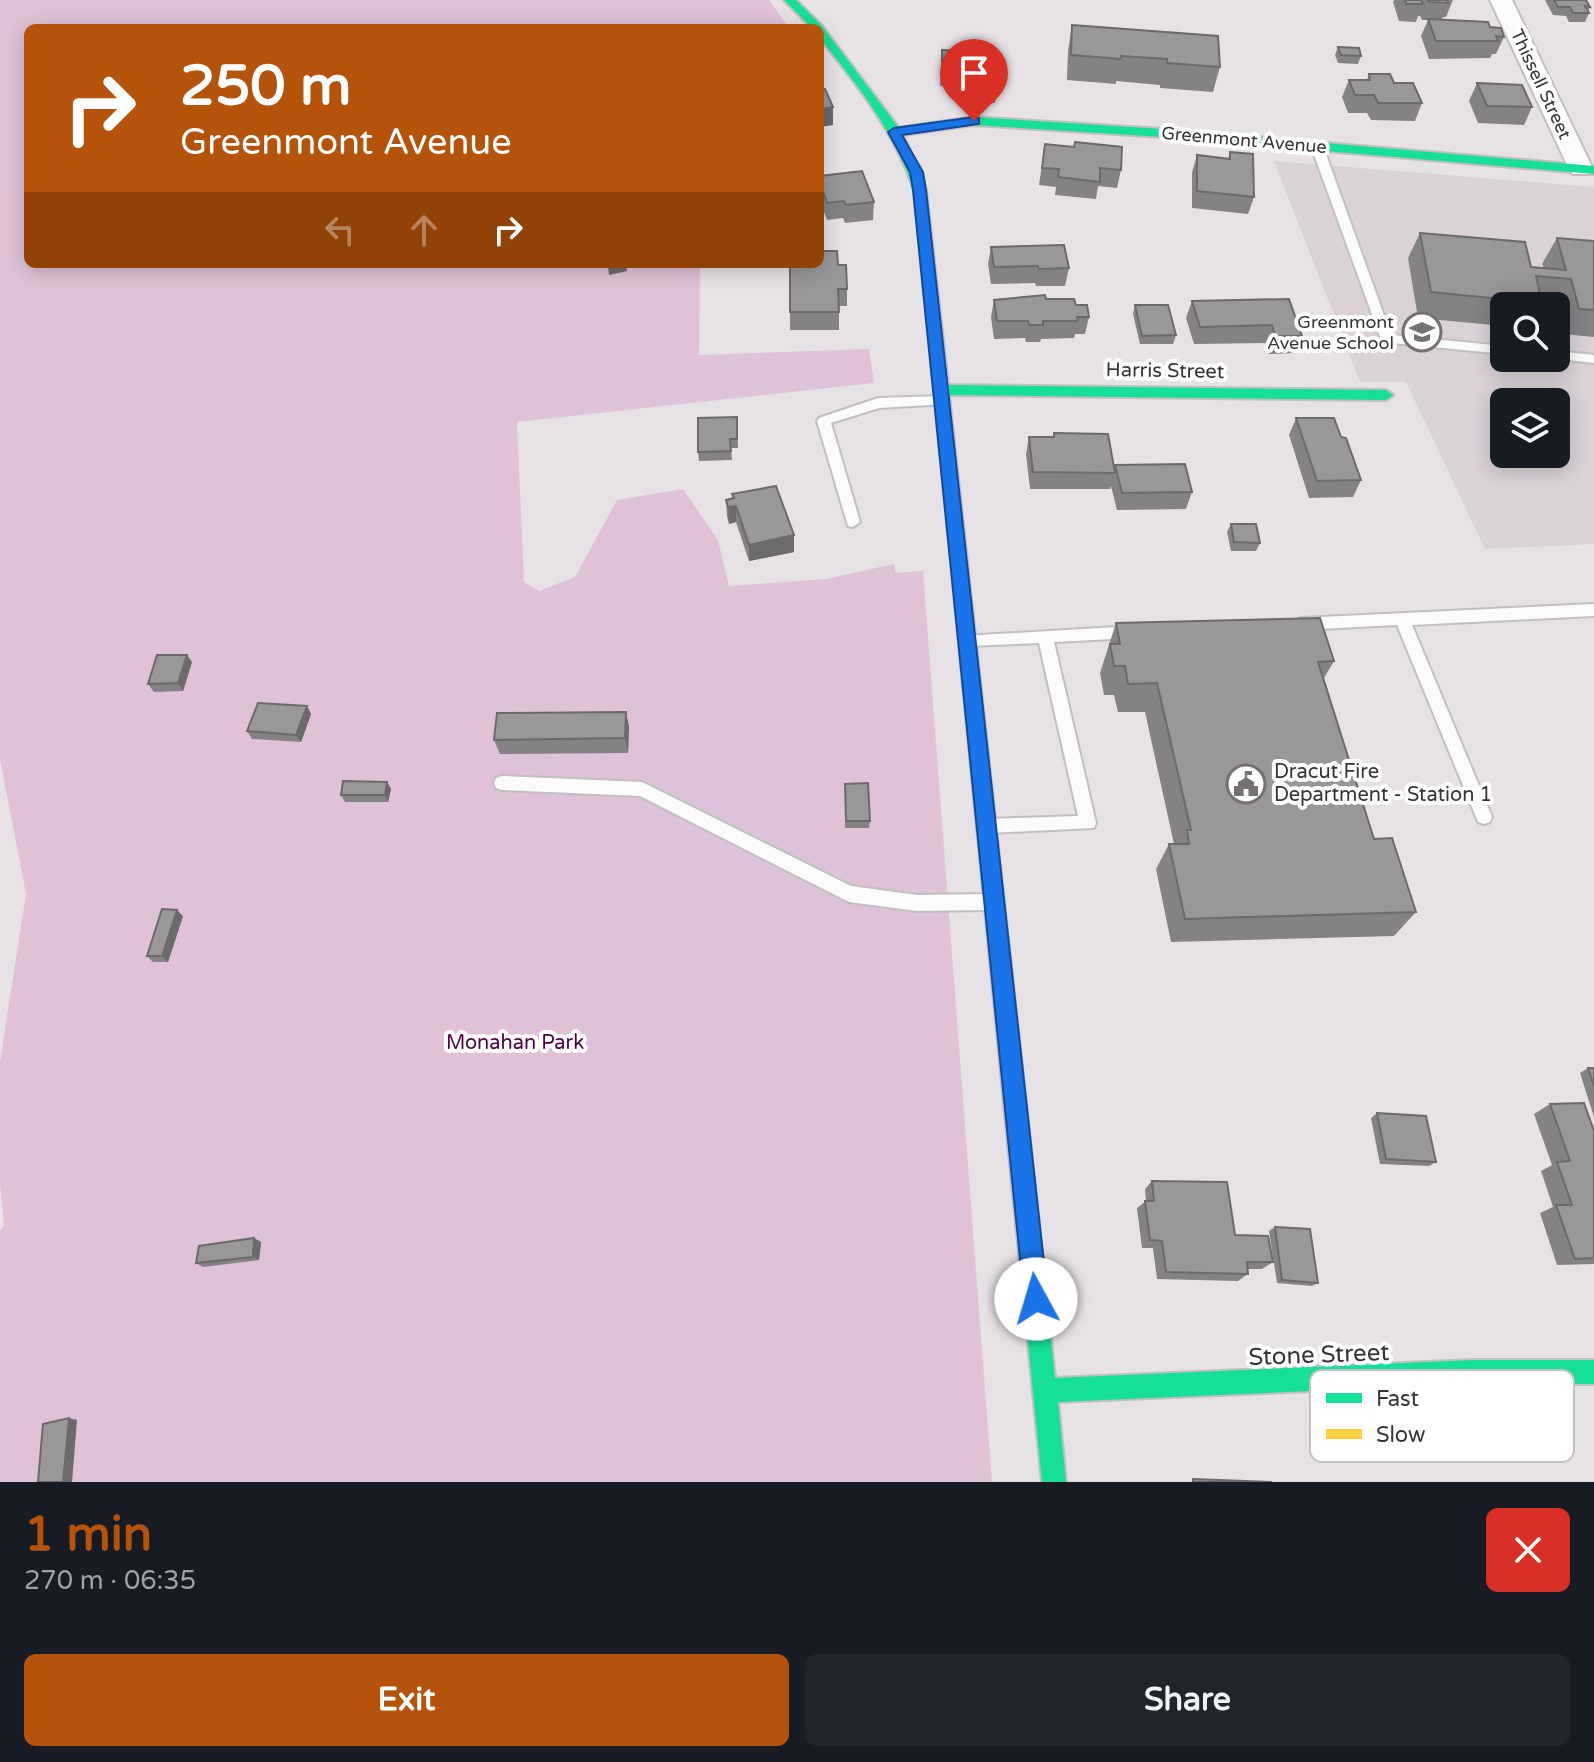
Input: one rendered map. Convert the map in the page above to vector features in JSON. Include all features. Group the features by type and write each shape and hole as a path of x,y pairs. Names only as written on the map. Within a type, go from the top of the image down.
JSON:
{"main road":[{"path":"790,0 814,24"},
{"path":"824,36 887,118 917,172 996,902 1054,1482"},
{"name":"Greenmont Avenue","path":"894,132 974,121 1588,169"},
{"name":"Harris Street","path":"943,396 1386,395"},
{"name":"Stone Street","path":"1046,1390 1310,1379"}],"street":[{"name":"Thissell Street","path":"1501,0 1588,169"}],"lane":[{"path":"1317,146 1386,339 1490,349"},
{"path":"1570,356 1594,359"},
{"path":"853,522 824,421 878,403 943,396"},
{"path":"1277,625 1594,610"},
{"path":"1402,619 1484,817"},
{"path":"968,640 1153,631"},
{"path":"988,826 1088,823 1045,636"},
{"path":"502,783 642,789 849,894 917,903 996,902"}],"shaded area":[{"name":"Greenmont Avenue School","path":"1274,161 1594,187 1594,544 1485,549 1406,382 1360,382"}],"green space":[{"name":"Monahan Park","path":"0,0 769,0 786,24 24,24 24,268 700,268 699,355 869,349 874,383 517,422 524,582 539,591 575,577 617,500 683,489 718,540 729,586 826,579 894,564 896,573 923,571 992,1482 0,1482 0,1231 4,1226 0,1184 0,1062 26,894 0,759"}],"building":[{"path":"1405,0 1421,0 1423,4 1406,4"},
{"path":"1447,0 1448,3 1429,2"},
{"path":"1554,0 1586,0 1589,13 1573,13 1570,7 1558,7"},
{"path":"1428,19 1488,22 1490,27 1501,28 1504,37 1496,36 1498,41 1436,41"},
{"path":"1072,25 1218,36 1220,67 1167,63 1167,59 1071,55"},
{"path":"1338,47 1359,48 1361,56 1341,55"},
{"path":"942,50 985,52 985,70 997,71 998,85 970,84 970,70 942,68"},
{"path":"1369,74 1390,74 1394,83 1413,83 1422,103 1378,103 1374,95 1355,95 1349,80 1370,80"},
{"path":"1477,83 1522,85 1532,107 1487,106"},
{"path":"825,89 833,107 824,108"},
{"path":"1075,142 1122,147 1121,170 1100,168 1100,182 1058,177 1059,169 1042,168 1045,144 1074,147"},
{"path":"1230,152 1253,154 1254,197 1197,191 1197,155 1230,159"},
{"path":"862,171 874,202 846,205 844,201 827,203 824,176"},
{"path":"1420,233 1525,242 1531,267 1566,270 1557,238 1594,241 1594,310 1579,309 1571,279 1536,276 1540,292 1490,292 1490,298 1431,292"},
{"path":"1064,245 1069,268 994,267 991,247"},
{"path":"824,251 837,251 838,265 846,265 847,289 838,289 839,312 790,312 790,268 824,268"},
{"path":"1045,295 1046,299 1074,299 1076,305 1087,305 1089,317 1077,317 1078,321 1043,321 1043,325 1029,325 1028,321 997,321 994,300"},
{"path":"1289,299 1302,336 1275,336 1272,325 1200,327 1192,301"},
{"path":"1135,305 1168,305 1176,335 1142,336"},
{"path":"737,417 737,439 730,439 731,451 698,452 698,418"},
{"path":"1296,418 1334,418 1341,437 1346,438 1361,480 1317,481"},
{"path":"1054,433 1108,434 1115,473 1033,472 1029,437 1054,437"},
{"path":"1185,464 1192,492 1122,493 1115,465"},
{"path":"776,486 794,535 749,545 736,506 728,507 726,500 734,498 732,494"},
{"path":"1231,524 1256,524 1260,543 1234,542"},
{"name":"Dracut Fire Department - Station 1","path":"1320,618 1334,661 1318,662 1374,839 1392,838 1416,912 1185,919 1169,844 1189,844 1187,830 1191,830 1157,683 1128,684 1125,666 1114,666 1110,644 1120,644 1116,623"},
{"path":"157,655 187,655 178,683 148,684"},
{"path":"258,703 307,706 296,735 247,731"},
{"path":"626,712 625,738 494,740 497,713"},
{"path":"343,781 387,782 385,795 341,795"},
{"path":"868,783 870,821 846,821 845,784"},
{"path":"162,909 177,910 162,956 147,956"},
{"path":"1588,1068 1594,1068 1594,1086"},
{"path":"1584,1103 1594,1131 1594,1258 1575,1259 1556,1205 1572,1205 1557,1162 1570,1161 1550,1104"},
{"path":"1377,1113 1426,1116 1436,1162 1386,1159"},
{"path":"1152,1181 1227,1182 1235,1235 1268,1236 1273,1262 1247,1262 1248,1274 1166,1272 1162,1241 1150,1240 1145,1201 1154,1201"},
{"path":"1275,1227 1310,1229 1318,1283 1282,1280"},
{"path":"254,1238 253,1257 196,1263 199,1246"},
{"path":"69,1418 63,1482 38,1482 43,1424"},
{"path":"1193,1479 1272,1482 1193,1482"}],"traffic: fast":[{"path":"790,0 814,24"},
{"path":"824,36 891,125 903,146 920,190 959,562"},
{"path":"894,132 974,121 1163,133 1594,170"},
{"path":"943,390 1386,395"},
{"path":"1016,1113 1054,1482"},
{"path":"1574,1372 1594,1372"},
{"path":"1046,1390 1310,1379"}],"traffic: slow":[{"path":"959,562 1016,1113"}],"place":[{"name":"Greenmont Avenue School","path":"1422,332"},
{"name":"Dracut Fire Department - Station 1","path":"1246,784"}],"route":[{"path":"974,121 894,132 917,172 920,190 1036,1299"}]}
